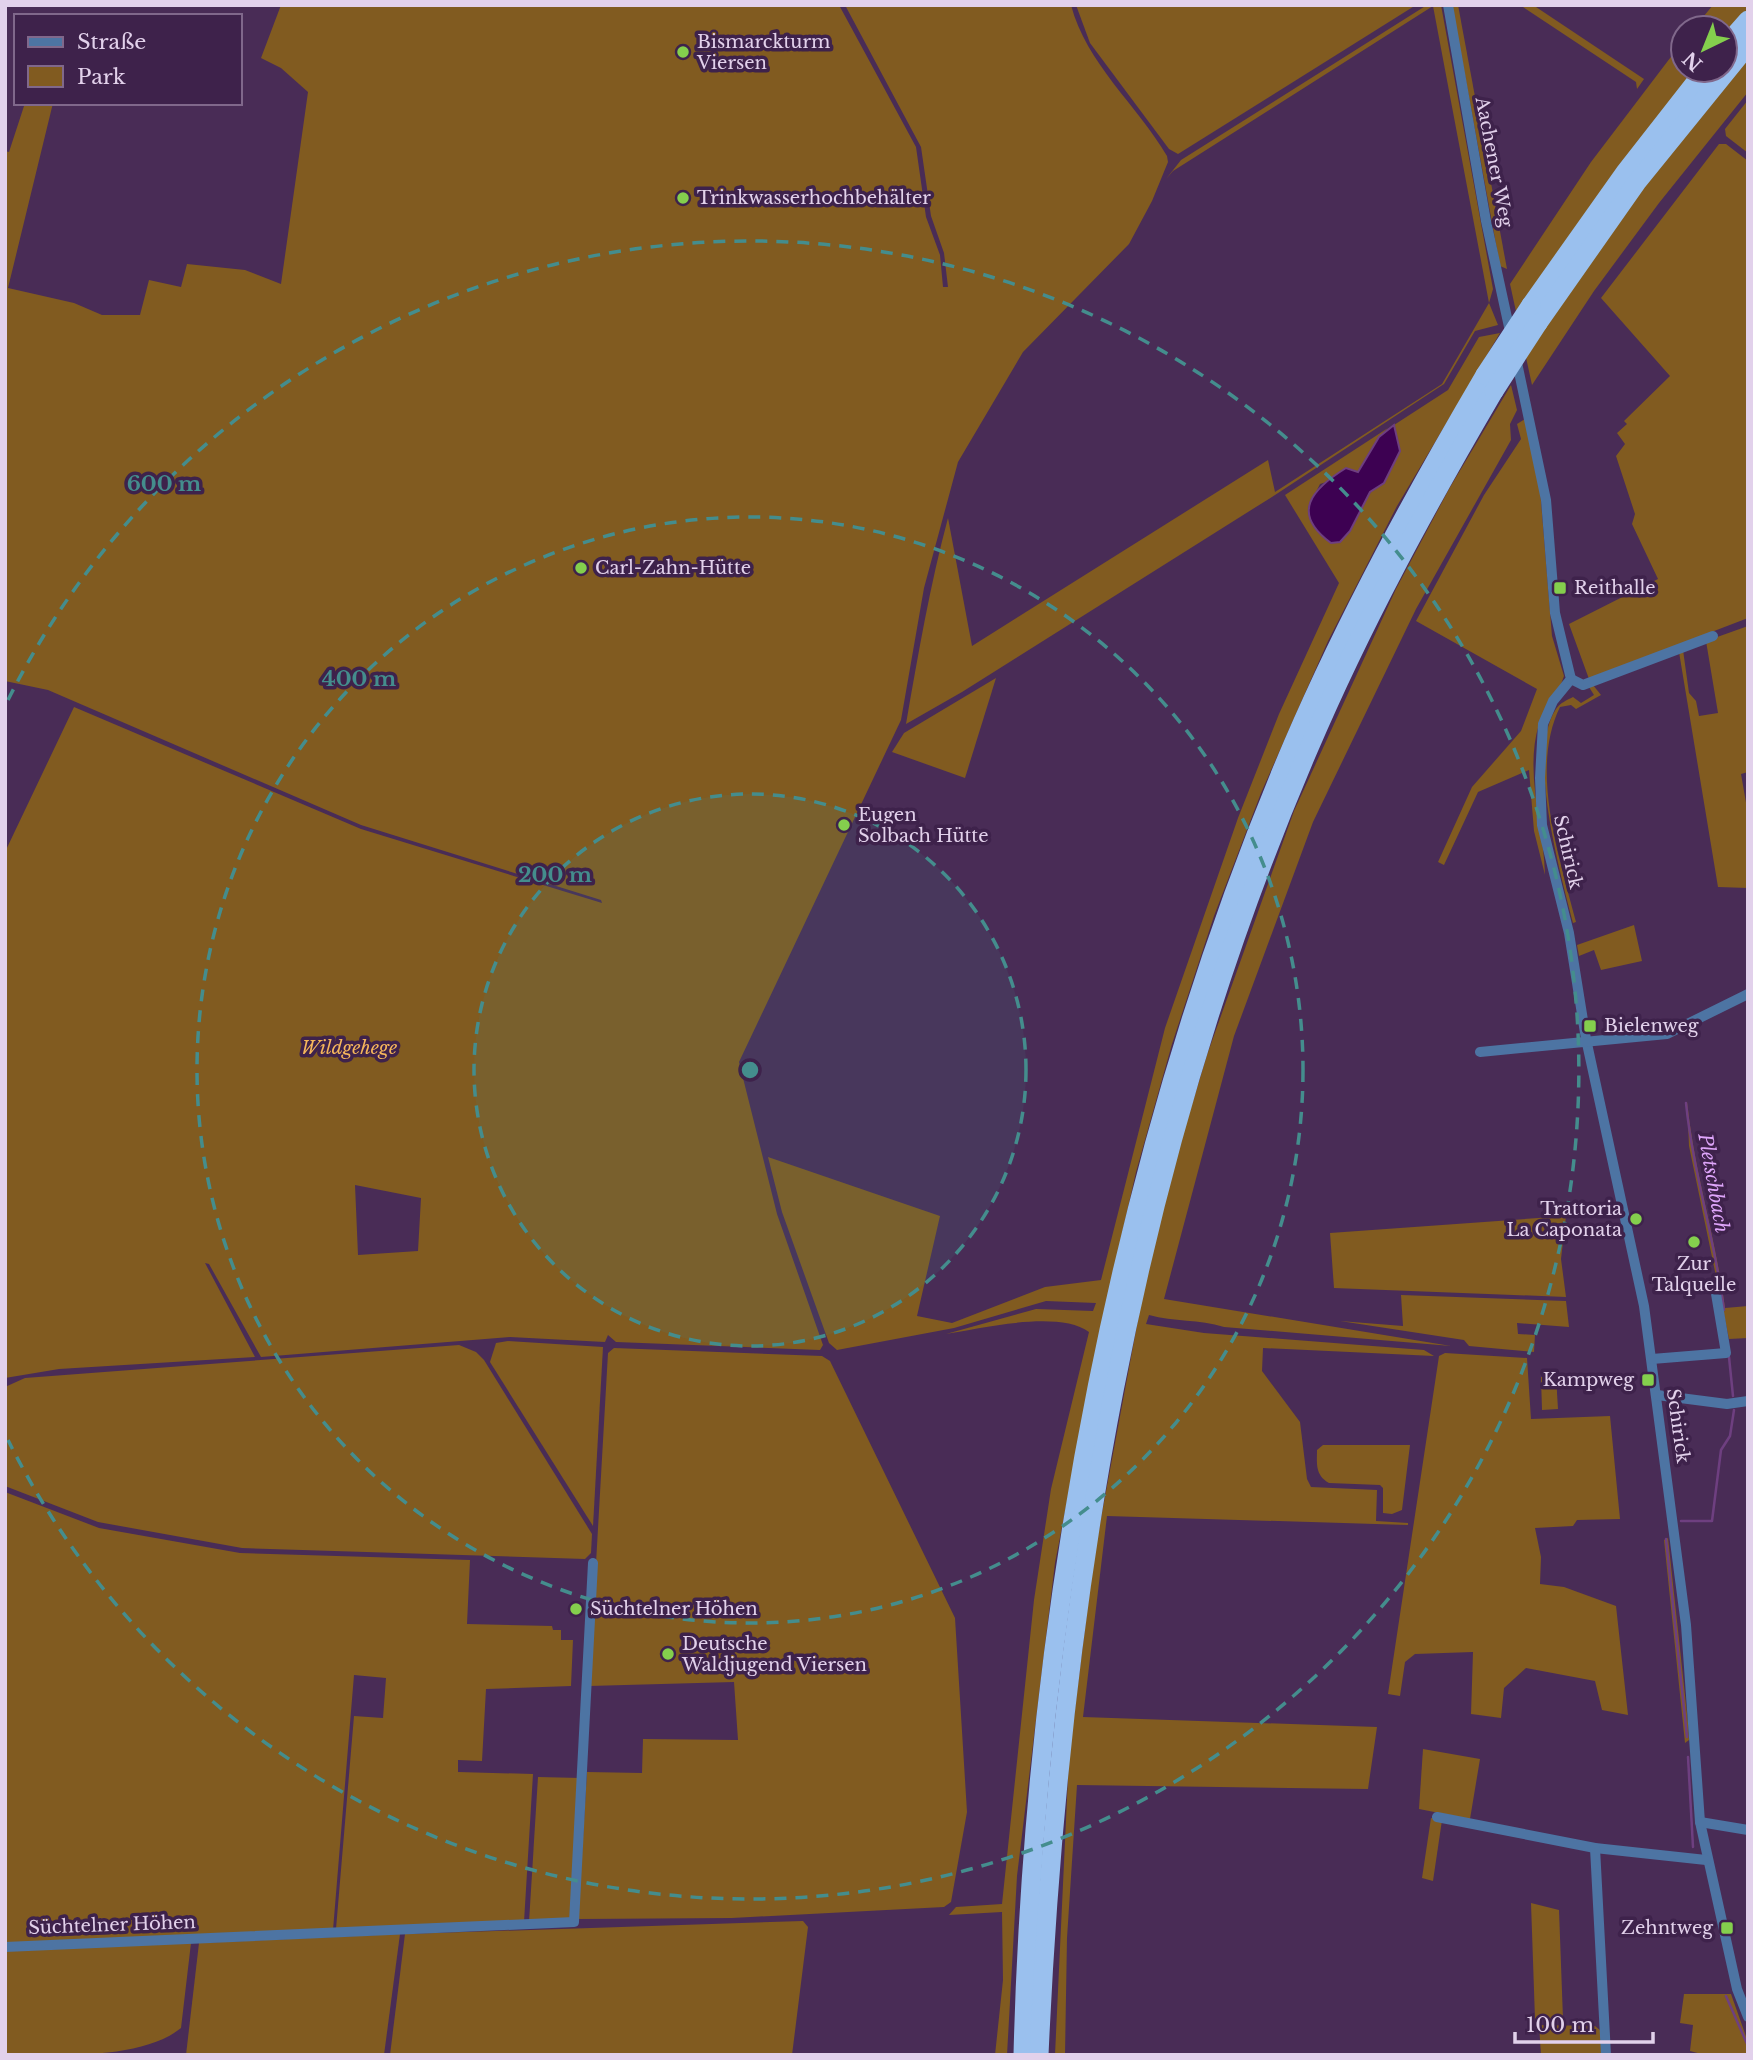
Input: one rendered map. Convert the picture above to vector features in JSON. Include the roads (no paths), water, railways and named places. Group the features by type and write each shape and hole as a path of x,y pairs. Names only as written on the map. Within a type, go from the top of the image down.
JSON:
{"highway":[{"path":"1534,314 1748,45"},
{"path":"1023,2055 1034,1848 1058,1625 1089,1426 1144,1182 1206,974 1294,742 1371,579 1490,383 1626,171 1694,84"},
{"path":"1039,2055 1049,1862 1072,1634 1108,1412 1159,1186 1220,979 1308,748 1384,588 1490,383"}],"street":[{"name":"Aachener Weg","path":"1448,5 1486,221 1540,464 1550,531 1555,613 1571,679"},
{"path":"1571,679 1583,685 1713,636"},
{"name":"Schirick","path":"1571,679 1553,701 1543,724 1539,802 1542,825 1569,933 1586,1039 1644,1306 1686,1625 1700,1822 1706,1860 1737,1989 1748,2017"},
{"path":"1480,1052 1586,1039 1597,1041 1667,1034 1748,994"},
{"path":"1652,1359 1726,1353 1715,1288"},
{"path":"1657,1395 1727,1404 1748,1401"},
{"name":"Süchtelner Höhen","path":"5,1947 575,1922 593,1563"},
{"path":"1437,1817 1595,1848 1706,1860"},
{"path":"1700,1822 1748,1830"},
{"path":"1595,1848 1606,2055"}],"waterway":[{"name":"Pletschbach","path":"1686,1103 1724,1310"},
{"name":"Pletschbach","path":"1729,1357 1733,1396"},
{"name":"Pletschbach","path":"1681,1521 1712,1521 1721,1450 1730,1436 1734,1410"},
{"name":"Pletschbach","path":"1666,1539 1687,1737"},
{"name":"Pletschbach","path":"1688,1757 1693,1847"},
{"name":"Pletschbach","path":"1726,1996 1748,2046"}],"place":[{"name":"Bismarckturm Viersen","path":"683,52"},
{"name":"Trinkwasserhochbehälter","path":"683,198"},
{"name":"Carl-Zahn-Hütte","path":"581,568"},
{"name":"Reithalle","path":"1560,588"},
{"name":"Eugen Solbach Hütte","path":"844,825"},
{"name":"Bielenweg","path":"1590,1026"},
{"name":"Trattoria La Caponata","path":"1636,1219"},
{"name":"Zur Talquelle","path":"1694,1242"},
{"name":"Kampweg","path":"1648,1380"},
{"name":"Süchtelner Höhen","path":"576,1609"},
{"name":"Deutsche Waldjugend Viersen","path":"668,1654"},
{"name":"Zehntweg","path":"1727,1928"}],"park label":[{"name":"Wildgehege","path":"349,1048"}]}
